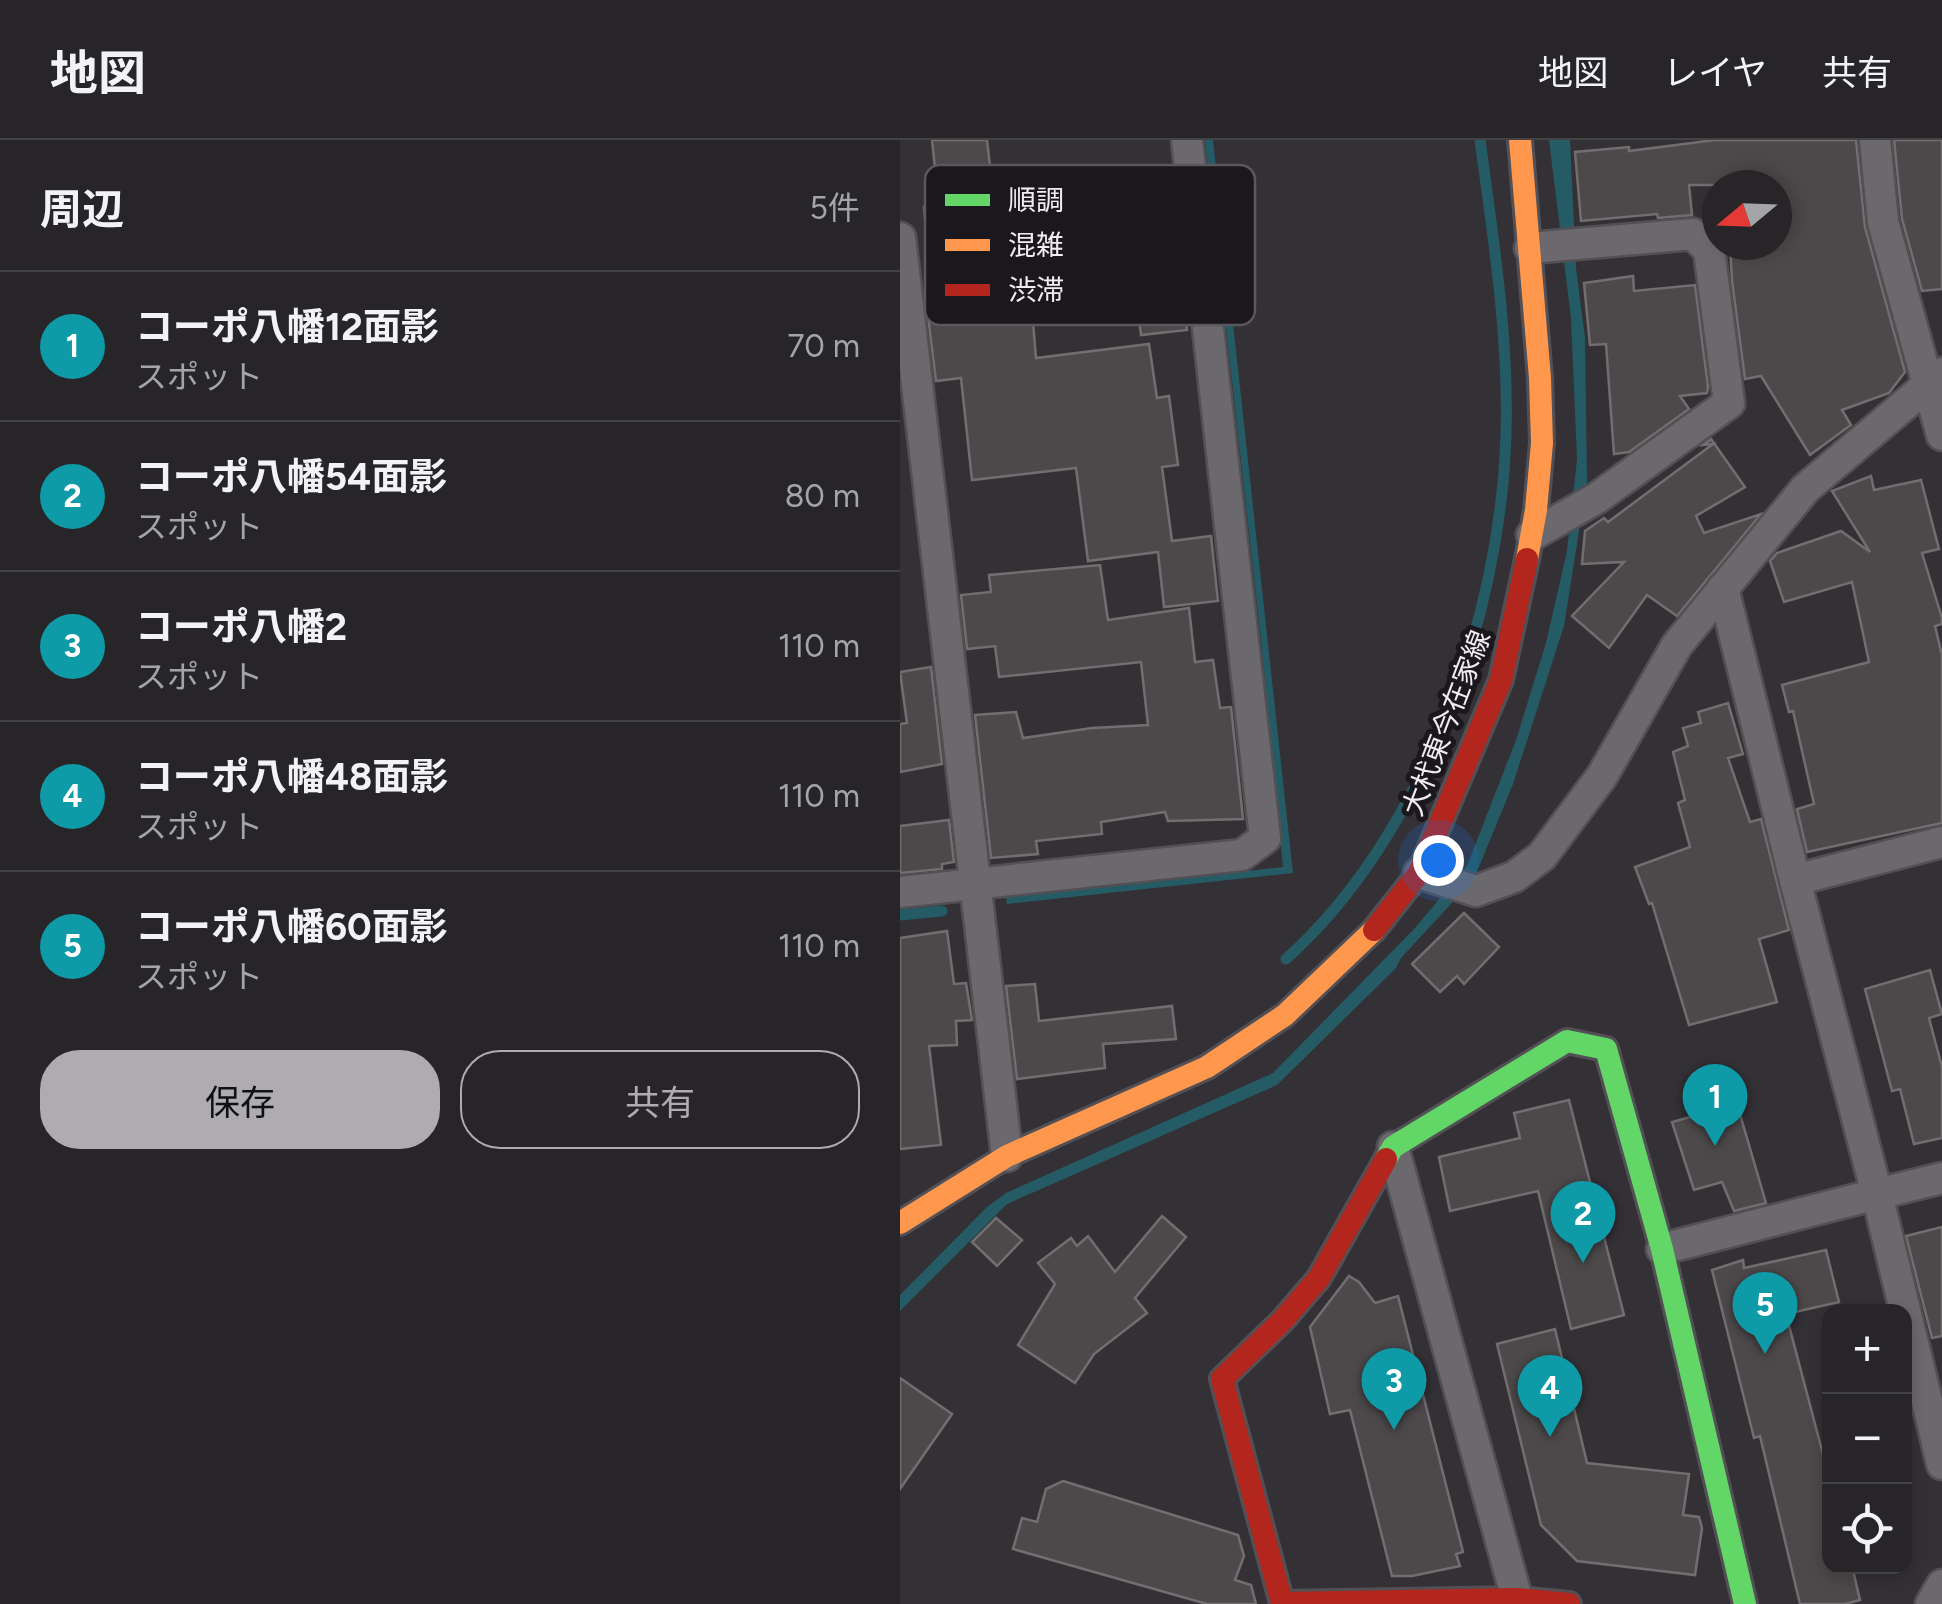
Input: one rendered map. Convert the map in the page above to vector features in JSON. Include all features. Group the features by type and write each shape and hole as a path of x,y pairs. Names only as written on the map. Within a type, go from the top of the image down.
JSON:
{"street":[{"path":"1187,140 1190,165"},
{"name":"大杙東今在家線","path":"900,1223 1006,1156 1208,1068 1285,1015 1362,944 1419,873 1500,680 1518,615 1532,535 1557,246 1520,140"},
{"path":"1875,140 1883,222 1936,378 1942,434"},
{"path":"1532,535 1597,498 1729,403 1709,250 1693,234 1557,246"},
{"path":"900,238 906,338 1006,1156"},
{"path":"900,892 1242,855 1265,838 1208,325"},
{"path":"1419,873 1476,891 1514,877 1542,856 1602,776 1677,645 1805,488 1936,378"},
{"path":"1723,588 1878,1194 1942,1464"},
{"path":"1795,880 1942,842"},
{"path":"1569,1604 1517,1599 1282,1603 1222,1379 1283,1320 1319,1278 1393,1148 1567,1041 1606,1048 1662,1249 1746,1604"},
{"path":"1393,1148 1517,1599"},
{"path":"1662,1249 1942,1178"},
{"path":"1931,1604 1942,1585"}],"water":[{"path":"1205,140 1213,140 1216,165 1208,165"},
{"path":"1549,140 1570,140 1576,268 1585,338 1587,481 1564,626 1513,784 1474,879 1396,968 1277,1085 1007,1204 900,1311 900,1295 987,1207 1006,1193 1273,1073 1414,929 1467,866 1516,740 1546,643 1567,551 1577,459 1571,318"},
{"path":"1226,325 1233,325 1293,873 1007,904 1006,897 1283,867"}],"building":[{"path":"932,140 987,140 990,165 935,165"},
{"path":"1715,140 1856,140 1865,227 1905,372 1889,393 1842,410 1851,425 1810,455 1761,376 1745,379 1732,281 1731,260 1792,260 1792,170 1702,170 1702,185 1689,185 1692,215 1581,221 1575,152 1629,147 1629,151"},
{"path":"1894,140 1942,140 1942,289 1922,291 1902,219"},
{"path":"1633,276 1634,291 1695,285 1708,387 1707,393 1680,396 1689,409 1629,452 1614,454 1606,344 1590,345 1584,283"},
{"path":"929,325 1033,325 1036,358 1149,344 1157,398 1169,396 1178,465 1162,467 1172,541 1211,536 1218,601 1164,607 1158,552 1088,561 1076,468 972,480 961,378 936,381"},
{"path":"1140,325 1187,325 1187,330 1141,335"},
{"path":"1711,439 1745,487 1696,516 1704,533 1761,514 1677,616 1647,595 1609,648 1572,616 1624,562 1582,564 1585,531 1604,518 1608,522 1713,444 1703,445"},
{"path":"1871,476 1874,490 1921,480 1939,549 1922,553 1942,618 1942,624 1935,626 1942,655 1942,823 1807,852 1797,809 1814,804 1793,711 1789,712 1782,685 1869,662 1852,582 1784,602 1770,561 1777,553 1841,531 1870,552 1832,491"},
{"path":"1100,565 1108,620 1189,608 1195,662 1213,660 1220,708 1231,707 1243,819 1168,821 1165,812 1101,822 1102,834 1036,841 1038,854 991,858 975,715 1016,712 1023,738 1148,725 1141,662 999,677 995,646 967,649 961,595 991,592 989,575"},
{"path":"931,667 942,764 900,772 900,724 907,723 900,672"},
{"path":"1728,703 1743,754 1728,758 1750,822 1761,819 1789,930 1759,939 1777,1002 1689,1025 1652,903 1649,904 1635,867 1690,847 1678,803 1685,800 1673,752 1688,746 1683,728 1701,723 1698,712"},
{"path":"949,820 954,862 942,864 942,869 900,873 900,826"},
{"path":"1464,913 1499,947 1464,984 1457,976 1440,992 1412,964"},
{"path":"947,931 954,984 966,983 972,1020 956,1021 957,1045 929,1046 941,1145 900,1149 900,938"},
{"path":"1930,970 1942,1014 1929,1018 1942,1067 1942,1138 1914,1144 1900,1089 1892,1091 1865,989"},
{"path":"1035,984 1039,1021 1172,1006 1176,1039 1103,1044 1105,1068 1017,1079 1006,986"},
{"path":"1569,1100 1624,1315 1571,1329 1538,1191 1450,1211 1439,1157 1520,1138 1514,1113"},
{"path":"1737,1104 1766,1203 1734,1211 1722,1182 1694,1190 1672,1122"},
{"path":"1162,1216 1186,1237 1135,1298 1147,1313 1094,1354 1075,1383 1018,1345 1055,1284 1038,1263 1071,1238 1077,1246 1088,1236 1115,1272"},
{"path":"996,1218 1022,1240 997,1266 972,1242"},
{"path":"1942,1227 1942,1336 1932,1338 1906,1236"},
{"path":"1826,1250 1839,1302 1786,1314 1822,1451 1822,1574 1854,1574 1860,1600 1800,1604 1760,1436 1754,1438 1712,1270 1743,1260 1744,1268"},
{"path":"1349,1276 1359,1282 1375,1303 1398,1296 1463,1552 1456,1554 1460,1566 1392,1576 1350,1410 1330,1414 1310,1327"},
{"path":"1555,1329 1587,1463 1689,1474 1683,1515 1699,1517 1702,1528 1695,1575 1577,1561 1541,1525 1497,1344"},
{"path":"900,1378 952,1414 900,1489"},
{"path":"1063,1481 1238,1535 1244,1556 1235,1580 1251,1585 1256,1604 1207,1604 1013,1549 1022,1518 1037,1522 1046,1489"}],"waterway":[{"path":"1286,959 1335,909 1377,851 1414,787 1446,719 1489,576 1501,504 1506,397 1499,287 1480,140"},
{"path":"900,915 942,911"}],"traffic: fast":[{"path":"1386,1159 1393,1147 1567,1041 1606,1049 1662,1249 1745,1604"}],"traffic: slow":[{"path":"1520,140 1542,443 1527,559"},
{"path":"900,1223 1007,1156 1207,1067 1285,1015 1374,930"}],"traffic: jam":[{"path":"1374,930 1419,873 1501,680 1527,559"},
{"path":"1386,1159 1319,1278 1283,1320 1222,1379 1282,1603 1517,1599 1569,1604"}],"place":[{"name":"コーポ八幡12面影","path":"1715,1146"},
{"name":"コーポ八幡54面影","path":"1583,1263"},
{"name":"コーポ八幡60面影","path":"1765,1354"},
{"name":"コーポ八幡2","path":"1394,1430"},
{"name":"コーポ八幡48面影","path":"1550,1437"}]}
